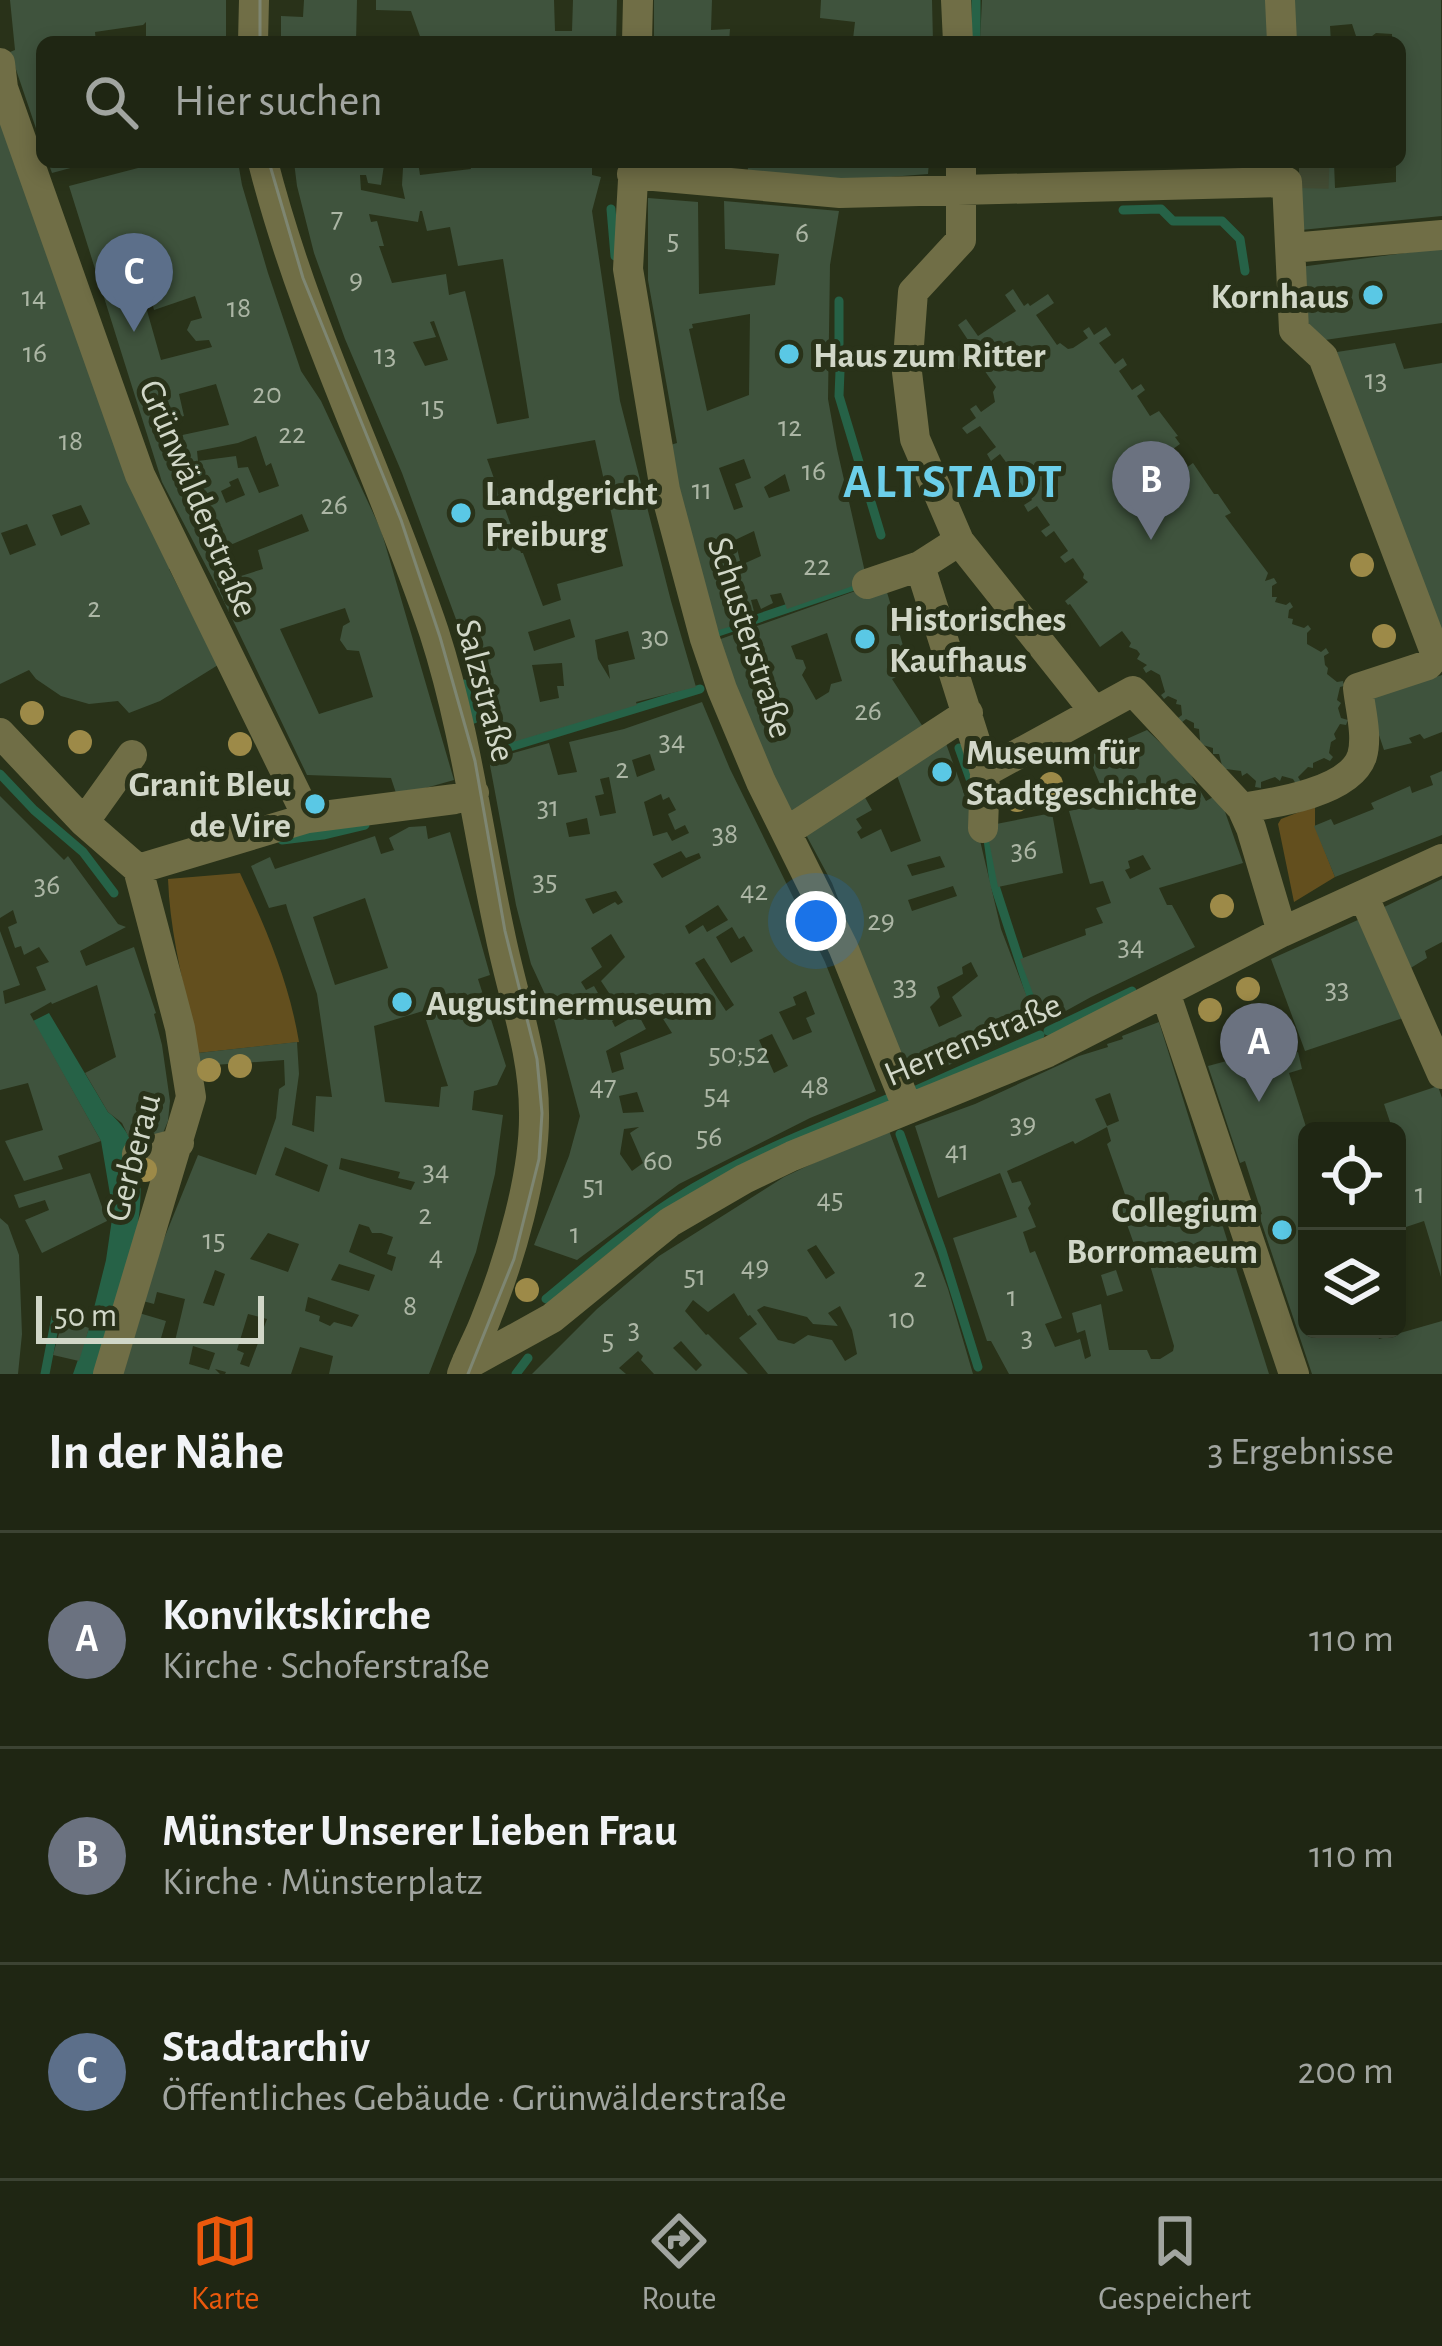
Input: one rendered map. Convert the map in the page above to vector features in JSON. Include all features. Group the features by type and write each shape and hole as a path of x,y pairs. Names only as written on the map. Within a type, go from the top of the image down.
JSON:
{"street":[{"path":"253,36 254,0"},
{"path":"637,36 638,0"},
{"path":"956,0 958,36"},
{"path":"1280,0 1282,36"},
{"name":"Grünwälderstraße","path":"0,63 3,88 140,476 308,818"},
{"name":"Salzstraße","path":"265,168 297,278 395,522 435,638 464,796 530,1060 535,1114 530,1165 507,1257 464,1368"},
{"path":"633,168 841,193 960,173 1290,173 1294,330 1323,357 1439,656 1428,665 1358,688 1362,755 1347,775 1288,801 1242,808"},
{"name":"Schusterstraße","path":"633,168 628,269 665,490 705,639 761,782 843,947 908,1108"},
{"path":"960,173 961,240 913,292 907,372 915,439 959,541 1095,712"},
{"path":"1291,248 1442,235"},
{"path":"867,584 920,566 959,541"},
{"path":"920,566 985,772 983,828"},
{"path":"985,772 1133,691 1242,808 1282,932"},
{"path":"787,832 968,712"},
{"path":"0,733 84,822 138,869 308,818 464,796"},
{"path":"84,822 132,755"},
{"name":"Herrenstraße","path":"464,1368 552,1318 696,1205 792,1156 1048,1052 1282,932 1442,859"},
{"name":"Gerberau","path":"108,1374 191,1096 180,1028 138,869"},
{"path":"1363,895 1442,1074"},
{"path":"1165,992 1294,1374"},
{"path":"137,1154 178,1143"}],"shaded area":[{"path":"1315,806 1315,826 1335,877 1294,902 1278,824"},
{"path":"240,873 276,956 299,1042 198,1053 175,945 168,879"},
{"path":"49,1013 108,1112 129,1136 139,1166 136,1238 94,1374 73,1374 106,1260 113,1212 101,1141 33,1021"}],"building":[{"path":"10,0 226,0 226,36 146,36 146,22 95,32 95,36 36,36 36,128 10,52 15,50"},
{"path":"304,0 357,0 356,36 281,36 281,16 303,17"},
{"path":"376,0 554,0 555,31 572,31 573,0 617,0 616,36 420,36 411,11 376,10"},
{"path":"654,0 712,0 711,30 730,29 729,36 654,36"},
{"path":"821,0 932,0 933,36 853,36 855,22 820,18"},
{"path":"982,0 1269,0 1270,36 980,36"},
{"path":"1293,0 1441,0 1442,216 1301,230 1299,168 1334,168 1335,188 1396,182 1396,168 1406,168 1406,36 1356,36 1352,24 1330,26 1331,36 1294,36"},
{"path":"0,108 173,567 169,569 218,665 160,701 129,713 118,701 89,704 61,696 29,670 0,684","holes":["81,505 90,524 61,536 52,515","27,524 36,545 10,555 1,533"]},
{"path":"138,168 239,168 301,371 321,401 381,530 454,780 397,796 391,778 307,775 162,482 69,186","holes":["195,296 202,318 191,321 187,330 196,341 209,340 212,347 161,360 146,307 154,310","216,384 229,425 173,437 169,420 184,416 179,394","256,436 279,486 259,493 248,467 238,468 236,456 198,461 197,451","238,478 245,495 226,503 221,491","302,514 309,531 258,550 263,569 241,576 228,546","345,608 350,622 343,626 340,640 347,650 359,651 373,697 319,714 280,629"]},
{"path":"295,168 384,168 381,185 368,183 366,175 360,175 361,190 405,199 403,168 419,168 420,175 471,168 592,168 592,175 601,177 592,211 620,401 696,687 490,749 467,649 314,253","holes":["422,211 427,231 450,227 458,266 503,259 529,418 497,424 465,291 449,295 446,274 392,283 379,246 384,246 377,221 371,222 369,214 418,222","434,321 448,360 425,366 413,342 436,337 430,322","595,440 623,566 557,584 561,600 543,606 487,459","570,619 575,637 534,651 528,632","628,631 635,659 608,665 610,679 598,659 595,640","562,663 564,686 557,686 559,698 540,702 532,665"]},
{"path":"748,168 928,168 928,174 838,181 747,174"},
{"path":"648,198 698,202 699,294 775,285 779,254 725,249 724,201 839,211 830,265 828,399 867,581 787,609 781,593 770,595 773,603 761,609 757,599 751,600 756,619 712,632 667,446 677,443 648,280","holes":["750,314 749,395 707,411 689,329 692,324","744,459 751,478 735,484 743,507 734,510 719,468","785,474 790,491 769,498 764,487","754,531 761,556 741,565 735,540"]},
{"name":"Kornhaus","path":"1442,248 1442,323 1311,342 1300,267"},
{"path":"1013,289 1024,306 1048,294 1054,303 1036,315 1057,345 1073,348 1088,338 1083,331 1089,327 1094,335 1106,327 1111,335 1099,343 1115,364 1123,358 1127,365 1119,371 1132,390 1141,384 1145,390 1137,396 1150,416 1159,411 1178,436 1180,444 1173,449 1186,468 1193,463 1231,513 1225,516 1268,573 1265,581 1274,578 1277,583 1272,586 1275,602 1290,602 1292,624 1311,629 1307,644 1329,653 1324,656 1327,674 1343,681 1338,708 1341,718 1348,720 1334,734 1330,761 1324,758 1313,763 1313,768 1298,777 1301,782 1275,777 1261,782 1261,788 1255,787 1256,781 1247,773 1242,776 1241,771 1226,769 1224,773 1219,754 1196,743 1199,729 1186,719 1181,723 1181,705 1168,696 1164,699 1160,675 1151,670 1146,673 1147,665 1137,659 1140,654 1129,647 1122,631 1100,647 1065,601 1088,582 1084,574 1073,558 1065,563 1060,557 1068,551 1054,531 1046,537 1041,531 1050,525 1037,506 1028,512 1024,505 1032,500 1018,479 1009,486 1005,479 1014,473 1000,454 991,461 987,454 996,447 980,426 967,434 962,428 976,418 970,409 976,405 981,412 995,402 996,387 975,357 958,369 952,360 969,349 958,325 966,319 978,336 1016,311 1005,295"},
{"path":"1395,343 1404,369 1442,363 1442,632 1351,403 1337,352"},
{"path":"875,584 886,589 908,662 917,670 914,675 904,673 892,679 925,730 795,816 752,741 715,641","holes":["827,633 842,681 831,684 829,692 816,700 802,675 803,660 796,659 791,646"]},
{"path":"1442,675 1442,732 1424,739 1420,734 1409,738 1412,743 1384,750 1367,699"},
{"path":"702,702 825,962 876,1091 810,1118 679,1184 577,1260 534,1245 580,1116 550,1005 531,964 489,760 549,743 558,775 577,772 569,742","holes":["650,754 655,770 637,777 632,760","609,777 616,813 600,816 595,796 604,794 600,779","661,794 663,800 669,797 676,810 668,814 675,830 685,825 689,833 672,841 667,832 653,836 644,802","587,818 590,834 569,837 566,823","681,851 686,858 699,853 701,858 662,878 653,864","616,891 623,902 593,914 585,899","718,905 728,920 707,932 703,925 689,934 685,926","732,927 753,951 731,963 716,937","611,934 625,957 601,981 611,996 595,1004 591,997 598,993 594,986 586,990 581,982 602,967 591,948","704,958 734,1005 726,1011 695,963","806,991 815,1014 806,1018 812,1032 793,1040 779,1012 796,1005 793,997","652,997 672,1033 620,1053 624,1069 612,1073 606,1051 646,1029 638,1014 615,1027 612,1021","772,1034 788,1066 774,1073 759,1040","637,1092 644,1112 623,1113 619,1096","639,1127 630,1133 643,1163 632,1171 620,1154 624,1129"]},
{"path":"1147,730 1187,768 1206,801 1215,796 1223,806 1243,863 1159,888 1195,947 1044,1023 1020,959 1086,935 1085,929 1103,923 1096,908 1111,903 1103,881 1090,884 1069,811 1108,803 1088,756","holes":["1143,855 1151,869 1130,879 1125,870 1130,868 1128,861"]},
{"path":"944,738 978,832 1001,929 1038,1026 910,1082 832,883 804,831 862,792 872,810 856,819 862,828 857,832 861,839 881,829 891,852 921,841 895,770","holes":["940,856 945,867 912,876 907,865","953,886 957,896 912,911 908,900","971,962 978,976 952,997 962,1016 939,1027 930,1007 940,997 937,987 963,974 962,967"]},
{"path":"1442,771 1442,835 1335,877 1314,826 1331,819 1334,825 1374,809 1371,803 1410,786 1412,793 1433,785 1430,776"},
{"path":"0,796 64,860 68,856 118,924 126,927 80,951 86,966 134,947 156,1013 170,1101 163,1133 131,1142 85,1073 116,1057 97,985 51,1002 30,1014 101,1141 58,1156 63,1169 24,1181 5,1141 43,1130 28,1083 0,1090 0,931 20,985 3,991 5,1004 46,990 36,967 49,962 39,947 24,955 21,946 15,948 8,927 17,923 13,910 0,918"},
{"path":"1052,813 1063,873 998,887 986,826"},
{"path":"426,826 428,839 450,832 490,975 478,979 506,1066 497,1085 474,1091 472,1110 503,1115 495,1174 476,1252 429,1374 329,1374 333,1356 300,1347 291,1374 225,1374 215,1369 220,1374 120,1374 139,1313 166,1321 161,1338 175,1341 185,1299 157,1292 154,1304 143,1301 198,1155 256,1175 276,1118 279,1089 285,1085 284,1060 200,1066 198,1053 297,1042 299,1074 292,1125 314,1132 316,1096 332,1097 317,994 286,904 269,908 251,866 270,857 275,869 375,836 381,854 394,850 389,838 409,827","holes":["365,898 388,968 335,985 313,917","423,1011 448,1086 441,1087 439,1107 385,1102 374,1026","285,1147 328,1165 319,1192 275,1175","341,1158 400,1172 398,1178 415,1182 411,1190 339,1169","359,1224 372,1233 393,1237 387,1254 396,1257 392,1271 349,1252","268,1233 299,1244 288,1272 250,1259","339,1264 375,1275 369,1291 331,1280","215,1270 225,1274 214,1306 203,1303","308,1297 359,1315 352,1327 319,1321 320,1316 305,1311","248,1314 267,1319 249,1367 240,1364 244,1353 237,1350","193,1346 215,1353 209,1370 189,1364"]},
{"path":"1442,879 1442,942 1425,951 1427,958 1409,969 1382,908"},
{"path":"1360,919 1406,1017 1305,1051 1271,959"},
{"path":"1159,1022 1269,1374 1009,1374 987,1341 953,1238 1017,1217 1000,1173 938,1198 915,1126 1108,1047 1122,1036","holes":["1110,1093 1119,1121 1107,1126 1095,1099","1107,1127 1111,1141 1107,1144 1128,1203 1120,1205 1139,1258 1147,1255 1174,1346 1160,1359 1151,1359 1147,1350 1109,1350 1101,1304 1072,1313 1077,1333 1085,1330 1091,1356 1085,1359 1080,1339 1055,1347 1045,1324 1062,1318 1023,1232 1036,1227 1028,1208 1031,1204 1021,1181 1012,1183 1007,1171"]},
{"path":"1270,1046 1274,1060 1298,1052 1302,1069 1289,1073 1304,1122 1298,1122 1298,1332 1245,1161 1240,1163 1208,1066 1249,1055 1247,1052"},
{"path":"1438,1086 1442,1098 1441,1277 1424,1221 1406,1227 1406,1122 1390,1122 1384,1104"},
{"path":"888,1128 948,1289 973,1374 768,1374 739,1338 757,1324 734,1293 708,1312 693,1300 685,1311 748,1374 654,1374 638,1351 619,1368 626,1374 532,1374 659,1256 784,1177","holes":["816,1245 835,1273 826,1279 807,1250","764,1306 807,1317 813,1324 838,1326 828,1313 840,1306 857,1354 845,1361 832,1340 808,1335 794,1344 778,1340 757,1310","681,1341 702,1365 696,1371 673,1348"]},
{"path":"90,1173 107,1221 42,1253 25,1220 49,1210 45,1200 19,1208 14,1195"},
{"path":"0,1218 8,1225 19,1255 22,1334 18,1374 0,1374"},
{"path":"1116,1270 1123,1291 1107,1296 1101,1275"},
{"path":"63,1319 89,1328 79,1361 53,1355"},
{"path":"1442,1321 1442,1374 1312,1374 1300,1338 1406,1338 1406,1331"}],"waterway":[{"path":"976,0 976,36"},
{"path":"611,209 615,256"},
{"path":"1123,210 1161,209 1173,221 1222,221 1240,239 1245,271"},
{"path":"839,301 839,344"},
{"path":"840,371 839,396 881,535"},
{"path":"715,633 863,583"},
{"path":"464,684 474,719"},
{"path":"503,749 700,689"},
{"path":"959,748 973,787"},
{"path":"0,774 83,852 114,893"},
{"path":"282,840 365,825"},
{"path":"987,832 994,883 1034,1006"},
{"path":"1048,1031 1132,991"},
{"path":"916,1090 1040,1035"},
{"path":"546,1299 639,1224 698,1185 892,1097"},
{"path":"900,1134 978,1367"},
{"path":"45,1374 56,1317"},
{"path":"516,1374 528,1358"}],"tunnel":[{"path":"1299,173 1334,174"}],"tram line":[{"path":"260,0 260,36"},
{"path":"271,168 303,278 401,520 440,637 475,761 505,931 537,1059 542,1113 539,1159 514,1259 468,1374"}],"place":[{"name":"Kornhaus","path":"1373,295"},
{"name":"Stadtarchiv","path":"134,332"},
{"name":"Haus zum Ritter","path":"789,354"},
{"name":"Landgericht Freiburg","path":"461,513"},
{"name":"Münster Unserer Lieben Frau","path":"1151,540"},
{"name":"Historisches Kaufhaus","path":"865,639"},
{"name":"Museum für Stadtgeschichte","path":"942,772"},
{"name":"Granit Bleu de Vire","path":"315,804"},
{"name":"Augustinermuseum","path":"402,1002"},
{"name":"Konviktskirche","path":"1259,1102"},
{"name":"Collegium Borromaeum","path":"1282,1230"}],"district":[{"name":"ALTSTADT","path":"954,480"}]}
